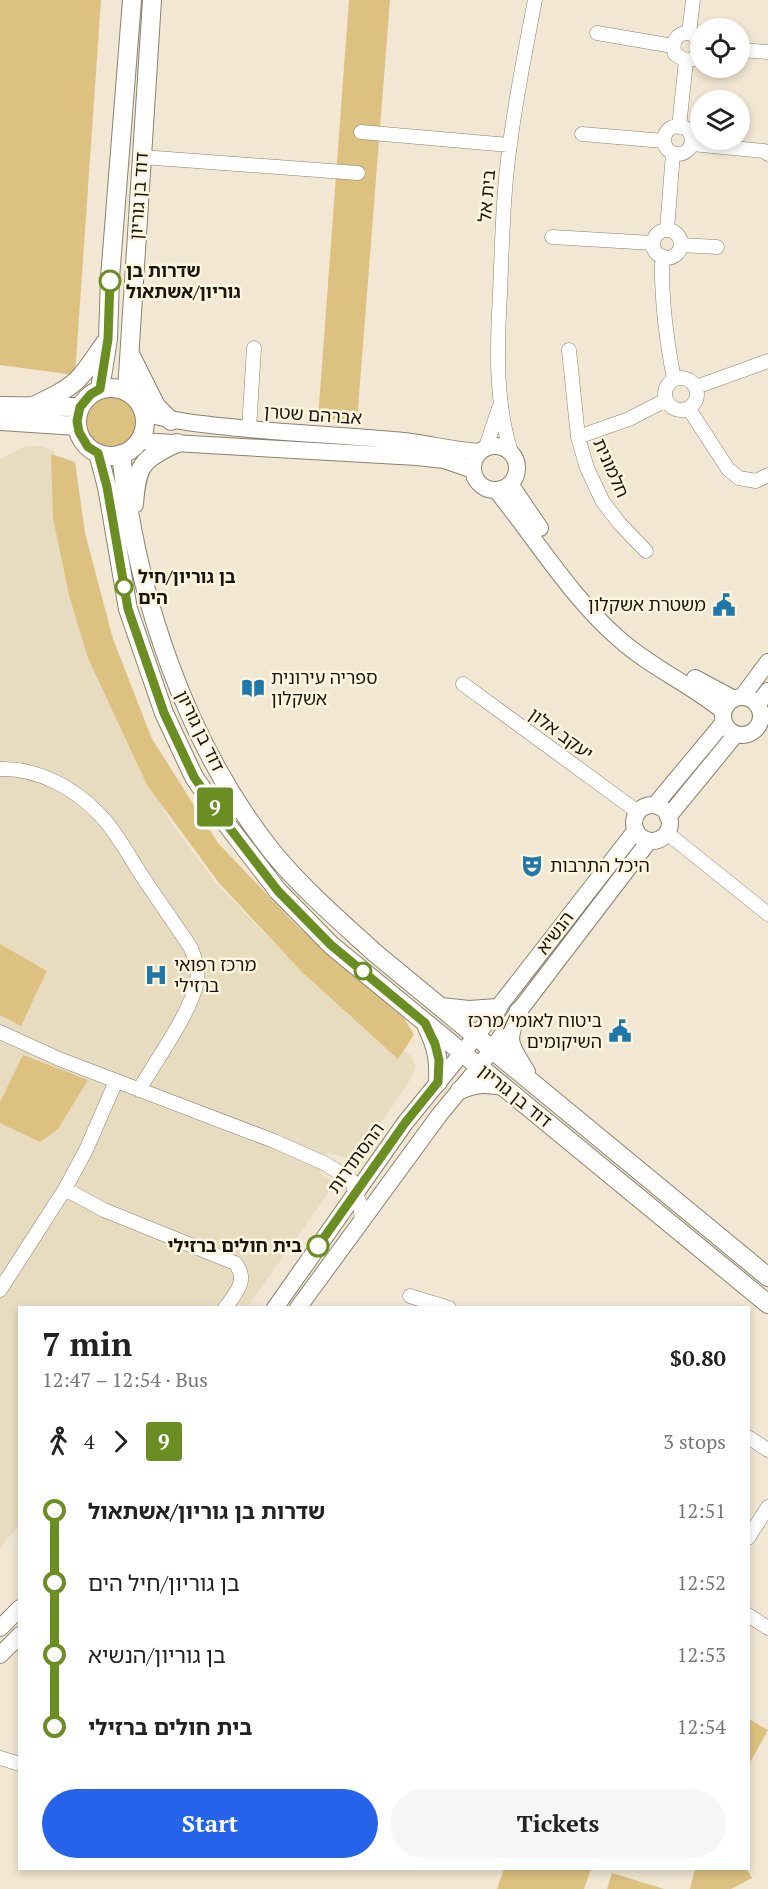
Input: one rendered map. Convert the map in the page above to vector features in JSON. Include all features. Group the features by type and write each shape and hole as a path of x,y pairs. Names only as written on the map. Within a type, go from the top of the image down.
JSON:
{"main road":[{"name":"דוד בן גוריון","path":"100,389 108,339 110,278 132,0"},
{"name":"דוד בן גוריון","path":"127,392 152,0"},
{"path":"31,407 71,385 80,377 108,339"},
{"path":"129,352 156,406 171,421"},
{"path":"116,388 127,392 136,398 144,413 144,428 138,441 131,449 121,454 110,456 98,453 84,442 77,426 80,407 91,394 100,389 116,388"},
{"path":"0,406 80,407"},
{"path":"0,422 77,426"},
{"path":"133,526 139,470 155,454 177,443"},
{"name":"דוד בן גוריון","path":"98,453 107,487 128,609 164,713 194,777 278,891 331,945 768,1304"},
{"name":"דוד בן גוריון","path":"121,454 125,493 160,640 195,726 229,789 274,854 315,898 375,953 768,1277"},
{"path":"441,1007 469,1010 498,1008"},
{"path":"519,1011 510,1029 510,1040 513,1050 533,1084"},
{"path":"425,1023 435,1044 439,1060 438,1082"},
{"path":"460,1090 484,1082 502,1086"}],"street":[{"name":"בית אל","path":"511,452 500,397 498,346 502,235 509,145 535,0"},
{"path":"690,60 686,61 678,57 673,46 677,37 689,33 693,0"},
{"path":"597,33 673,46"},
{"path":"750,51 768,52"},
{"path":"679,127 686,61"},
{"path":"690,136 689,132 675,127 667,132 664,141 673,153 687,152 690,147"},
{"path":"361,132 509,145"},
{"path":"582,134 664,141"},
{"path":"750,150 764,151 768,154"},
{"path":"667,230 673,153"},
{"path":"142,157 358,173"},
{"path":"667,230 677,234 681,245 674,256 666,257 655,251 653,243 656,235 667,230"},
{"path":"552,237 653,243"},
{"path":"681,245 717,247"},
{"path":"662,256 661,293 674,379"},
{"path":"249,429 254,348"},
{"name":"חלמונית","path":"568,350 578,437 587,468 603,502 646,551"},
{"path":"696,387 768,361"},
{"path":"684,378 696,387 698,397 689,408 678,410 666,400 665,391 674,379 684,378"},
{"name":"בית אל","path":"483,450 498,413 500,397"},
{"path":"578,437 629,419 666,400"},
{"path":"689,408 728,469 739,478 762,478"},
{"name":"אברהם שטרן","path":"144,413 171,421 286,433 393,440 451,450 483,450"},
{"name":"אברהם שטרן","path":"138,441 417,457 444,460 473,470"},
{"path":"503,487 517,472 515,458 511,452 500,446 483,450 473,464 475,477 483,486 503,487 615,621 732,712 745,734 761,734 760,721 768,691"},
{"path":"655,806 732,712 768,662"},
{"name":"יעקב אלון","path":"463,684 638,812"},
{"path":"762,713 753,701 732,712 668,825 661,839 649,841 639,836 634,823 638,812 648,806 655,806 666,812 668,825 768,914"},
{"path":"0,769 15,768 59,783 102,816 191,948 197,970 191,996 183,1015 139,1090"},
{"name":"הנשיא","path":"476,1036 636,830"},
{"name":"הנשיא","path":"492,1049 649,841"},
{"path":"0,1032 59,1059 274,1141 326,1164 351,1180 356,1191 362,1219"},
{"name":"ההסתדרות","path":"276,1306 405,1123 476,1036"},
{"path":"299,1306 440,1114 492,1049"},
{"path":"0,1290 65,1189 86,1150 116,1081"},
{"path":"65,1189 104,1210 235,1263 241,1271 242,1279 238,1291 227,1306"},
{"path":"410,1296 442,1306"},
{"path":"750,1438 768,1450"},
{"path":"750,1535 768,1507"},
{"path":"0,1628 18,1610"},
{"path":"750,1616 768,1629"},
{"path":"0,1655 18,1637"},
{"path":"0,1758 18,1763"}],"shaded area":[{"path":"0,0 101,0 75,375 0,365"},
{"path":"349,0 390,0 357,421 318,419"},
{"path":"107,393 117,393 127,397 135,405 139,420 135,435 127,443 117,447 107,447 97,443 89,435 85,425 85,415 89,405 97,397"},
{"name":"מרכז רפואי ברזילי","path":"25,446 40,446 53,451 60,466 141,762 168,818 215,882 279,948 411,1056 416,1067 407,1085 354,1161 329,1152 320,1173 335,1183 248,1306 18,1306 18,1526 0,1548 0,459"},
{"path":"51,454 75,462 85,533 113,639 152,739 218,843 296,925 404,1018 414,1035 398,1059 302,972 219,883 147,785 88,658 69,595 53,518"},
{"path":"0,944 47,971 21,1026 0,1015"},
{"path":"23,1055 88,1080 58,1129 40,1142 0,1123 0,1102"},
{"path":"750,1720 768,1730 750,1762"},
{"path":"504,1870 591,1870 584,1889 497,1889"},
{"path":"695,1870 748,1870 752,1878 731,1889 690,1889"},
{"path":"612,1873 664,1889 607,1889"}],"bus line":[{"name":"9","path":"110,281 108,339 100,389 83,402 78,412 77,426 84,442 98,453 107,487 128,609 164,713 194,777 278,891 331,945 425,1023 435,1044 439,1060 438,1082 405,1123 318,1246"}],"place":[{"name":"שדרות בן גוריון/אשתאול","path":"110,281"},
{"name":"בן גוריון/חיל הים","path":"124,587"},
{"name":"משטרת אשקלון","path":"724,605"},
{"name":"ספריה עירונית אשקלון","path":"253,688"},
{"name":"היכל התרבות","path":"532,866"},
{"name":"מרכז רפואי ברזילי","path":"156,975"},
{"name":"ביטוח לאומי/מרכז השיקומים","path":"620,1031"},
{"name":"בית חולים ברזילי","path":"318,1246"}]}
